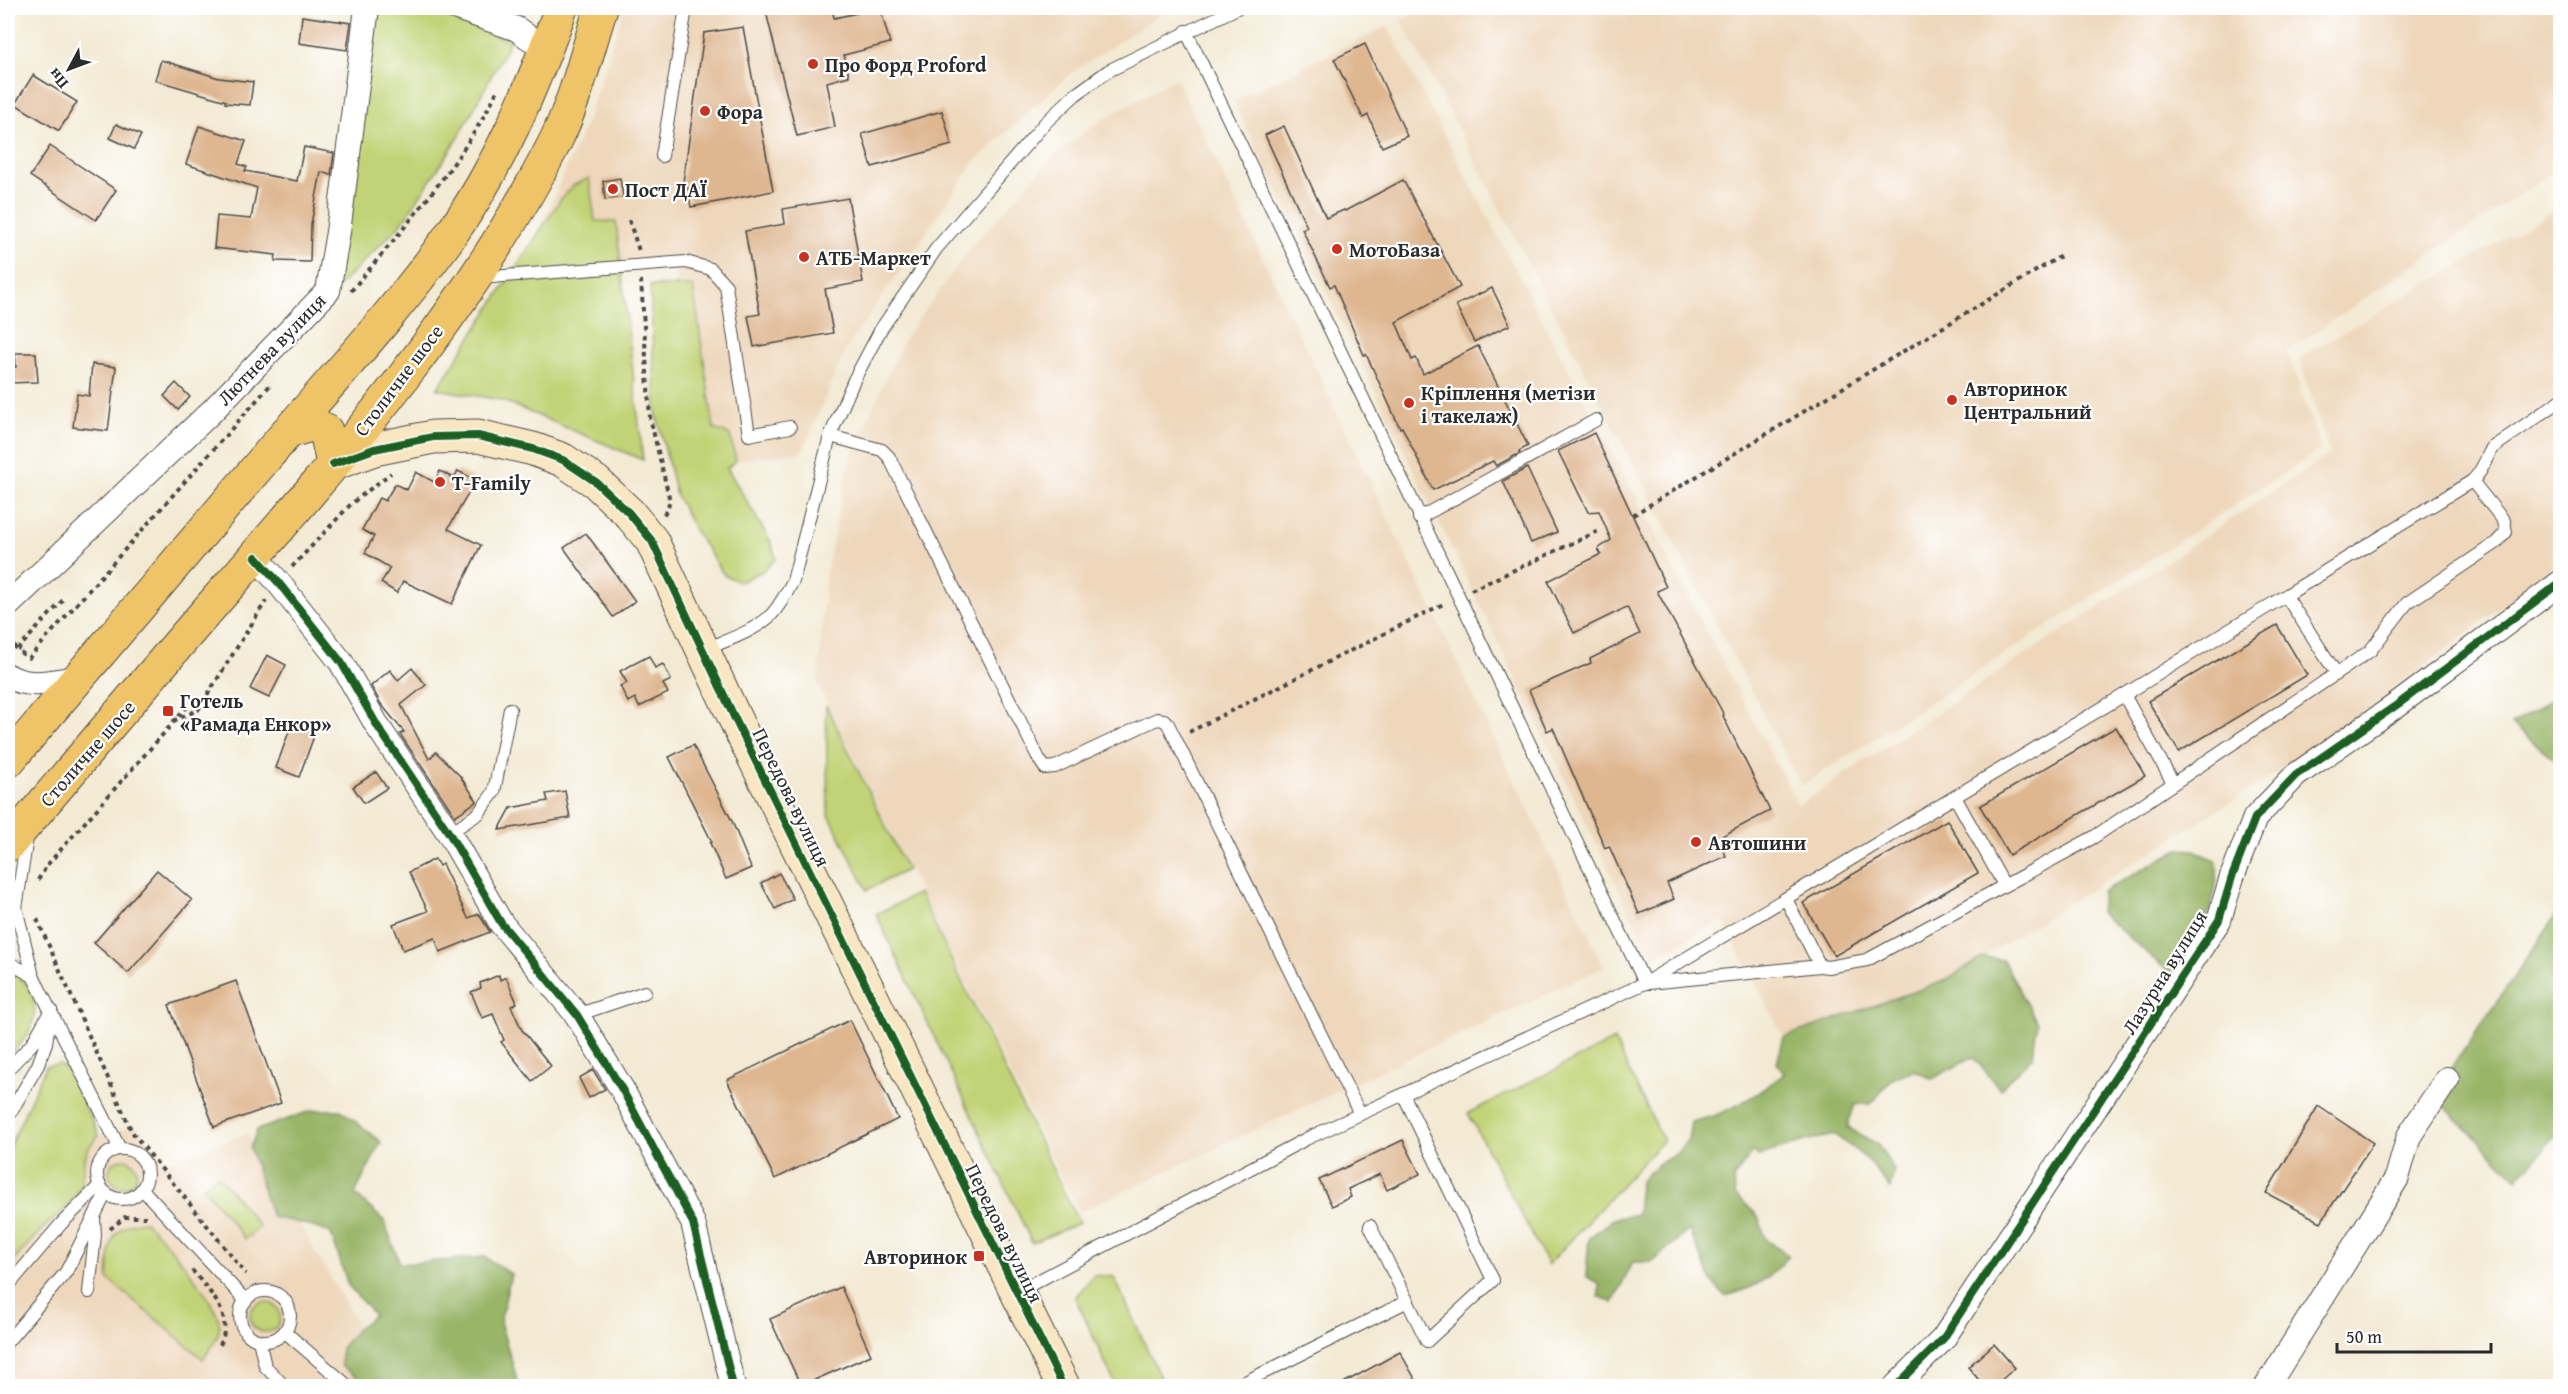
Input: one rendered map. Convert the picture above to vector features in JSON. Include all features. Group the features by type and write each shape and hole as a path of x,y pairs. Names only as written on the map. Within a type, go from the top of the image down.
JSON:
{"main road":[{"path":"8,761 287,432 369,341 448,239 486,177 514,125 561,8"},
{"name":"Столичне шосе","path":"8,845 256,557 333,464 425,346 493,249 528,193 557,138 579,81 601,8"},
{"path":"287,432 315,424 326,431 333,464"}],"street":[{"name":"Лютнева вулиця","path":"8,605 210,412 328,291 338,232 367,8"},
{"path":"457,8 517,29 546,50"},
{"name":"Передова вулиця","path":"333,464 406,441 444,436 478,436 534,449 563,460 596,482 629,513 652,541 1016,1293 1064,1386"},
{"path":"256,557 341,662 378,727 449,833 501,923 578,1015 623,1091 693,1223 733,1386"},
{"name":"Лазурна вулиця","path":"1896,1386 1943,1339 2219,920 2232,877 2255,818 2296,775 2402,702 2560,583"},
{"path":"8,676 16,681 36,684 78,678"},
{"path":"2267,1386 2397,1178 2409,1136 2447,1078"}],"lane":[{"path":"662,156 686,8"},
{"path":"703,650 750,630 770,617 784,597 793,581 830,436 854,380 881,329 936,249 1045,123 1075,95 1108,71 1237,8"},
{"path":"1186,31 1645,983"},
{"path":"472,279 686,262 711,269 726,286 749,435 790,427"},
{"path":"1016,1293 1306,1139 1645,983 2124,696 2472,481 2482,471 2485,459 2492,448 2560,401"},
{"path":"1419,518 1596,420"},
{"path":"830,436 882,450 889,457 1045,768 1055,767 1157,719 1164,720 1360,1114"},
{"path":"1645,983 1828,967 1867,960 2094,837 2370,651 2407,603 2496,543 2506,532 2504,521 2472,481"},
{"path":"2286,596 2336,673"},
{"path":"2124,696 2173,783"},
{"path":"449,833 478,814 494,792 510,709"},
{"path":"1955,797 2004,885"},
{"path":"32,816 24,850 16,908 33,976 120,1149"},
{"path":"1786,899 1820,966"},
{"path":"8,962 33,976"},
{"path":"578,1015 645,992"},
{"path":"8,1069 32,1044 51,1010"},
{"path":"8,1117 38,1065 46,1043 51,1010"},
{"path":"1370,1226 1427,1341 1493,1280 1403,1094"},
{"path":"120,1149 131,1151 141,1157 146,1167 147,1179 142,1189 135,1196 125,1199 115,1198 103,1189 98,1174 100,1162 108,1153 120,1149"},
{"path":"8,1341 66,1272 94,1218 103,1189"},
{"path":"8,1286 61,1224 103,1189"},
{"path":"142,1189 246,1301"},
{"path":"89,1292 95,1235 94,1218"},
{"path":"259,1341 268,1341 285,1332 290,1322 290,1311 285,1301 276,1294 265,1291 255,1294 246,1301 241,1310 241,1320 244,1329 259,1341 265,1366 284,1386"},
{"path":"1237,1386 1408,1301"},
{"path":"285,1332 348,1386"}],"path":[{"path":"629,220 639,251"},
{"path":"1633,515 2064,254"},
{"path":"641,279 650,418 670,501 652,541"},
{"path":"173,721 198,710 278,582 352,503 393,471"},
{"path":"1175,739 1457,597 1601,530"},
{"path":"32,635 63,600"},
{"path":"8,638 17,650"},
{"path":"36,884 48,864 188,706"},
{"path":"34,910 132,1132 251,1280"},
{"path":"108,1233 112,1226 125,1217 145,1217 152,1221"},
{"path":"186,1261 222,1310 224,1338 218,1349"}],"shaded area":[{"path":"632,8 1170,8 1070,74 975,161 845,351 802,452 703,464 673,258 523,268 587,121 623,13"},
{"name":"Авторинок Центральний","path":"1426,8 2560,8 2560,167 2287,351 2321,449 1801,786 1401,19"},
{"path":"1387,26 1798,805 2330,454 2299,358 2560,207 2560,561 2328,741 1944,981 1784,1037 1723,921 1652,957 1233,101"},
{"path":"1176,78 1604,967 1079,1212 818,685 825,576 850,458 904,339 970,249 1054,155 1103,119"},
{"path":"136,1126 166,1163 246,1134 394,1386 8,1386 8,1246 99,1135"}],"green space":[{"path":"381,8 427,8 510,41 457,140 402,223 334,291 360,34"},
{"path":"589,178 595,221 616,222 643,460 501,400 437,389 561,199 574,185"},
{"path":"650,286 693,286 714,429 730,435 736,461 727,468 771,542 776,559 762,571 740,582 724,575 695,531 676,495 656,412"},
{"path":"2560,695 2560,764 2512,724"},
{"path":"826,705 907,870 867,890 828,813"},
{"path":"2179,849 2194,850 2217,861 2217,877 2204,921 2173,975 2100,913 2102,892"},
{"path":"2560,854 2560,1130 2517,1179 2433,1095 2555,917"},
{"path":"919,893 1079,1223 1032,1243 876,914"},
{"path":"1983,957 2003,960 2037,1022 2033,1056 2000,1089 1973,1057 1932,1079 1914,1070 1892,1079 1871,1104 1855,1104 1847,1127 1878,1145 1894,1170 1890,1189 1868,1160 1835,1135 1805,1141 1758,1156 1754,1151 1734,1177 1735,1195 1758,1216 1766,1240 1789,1256 1774,1271 1753,1286 1725,1296 1712,1282 1689,1230 1652,1262 1633,1262 1613,1303 1599,1296 1599,1284 1586,1276 1589,1238 1613,1219 1637,1214 1640,1181 1658,1164 1676,1154 1688,1140 1691,1122 1729,1110 1784,1074 1777,1063 1784,1037 1944,981"},
{"path":"8,969 29,989 35,1011 33,1023 27,1034 8,1055"},
{"path":"1614,1040 1663,1140 1548,1265 1468,1113"},
{"path":"59,1064 68,1071 99,1135 89,1147 84,1160 81,1187 64,1210 42,1229 8,1267 8,1150 46,1066"},
{"path":"313,1110 341,1110 381,1142 355,1194 384,1221 400,1264 485,1257 511,1274 500,1322 519,1386 370,1386 341,1366 341,1348 359,1327 374,1315 348,1285 331,1233 272,1217 250,1148 257,1130"},
{"path":"123,1159 133,1163 137,1173 133,1183 123,1187 113,1183 109,1173 113,1163"},
{"path":"218,1175 260,1227 245,1239 203,1187"},
{"path":"144,1221 187,1268 215,1311 220,1326 219,1331 203,1359 108,1279 112,1240 122,1228"},
{"path":"1094,1275 1114,1277 1164,1386 1116,1386 1075,1297"},
{"path":"265,1302 276,1306 280,1317 276,1328 265,1332 254,1328 250,1317 254,1306"}],"building":[{"name":"Про Форд Proford","path":"765,8 832,8 834,18 880,8 890,43 844,55 849,76 827,82 835,127 797,136"},
{"path":"302,16 351,23 347,50 299,43"},
{"path":"743,27 773,191 691,207 688,188 682,189 704,33"},
{"path":"1365,44 1407,136 1382,147 1368,115 1363,118 1334,59"},
{"path":"161,60 219,78 253,82 250,105 225,103 226,101 155,80"},
{"path":"33,75 77,102 59,131 15,104"},
{"path":"942,111 952,145 872,167 862,134"},
{"path":"116,124 141,135 134,149 110,138"},
{"path":"199,126 246,141 238,164 247,167 245,171 297,181 304,147 334,153 331,175 321,172 311,224 310,262 275,261 276,255 214,248 217,216 251,219 257,188 186,164"},
{"path":"1284,126 1326,218 1345,211 1403,180 1460,287 1396,322 1412,360 1416,358 1423,374 1478,346 1528,446 1519,451 1520,453 1496,466 1493,461 1433,490 1402,427 1400,428 1366,354 1364,355 1334,285 1330,287 1302,229 1307,227 1265,135"},
{"path":"50,146 116,190 96,220 30,176"},
{"name":"Пост ДАЇ","path":"620,178 623,197 605,200 603,181"},
{"name":"АТБ-Маркет","path":"848,198 863,282 825,289 833,333 754,347 748,316 760,314 745,231 785,224 783,209"},
{"path":"1492,288 1510,325 1474,342 1456,305"},
{"path":"15,353 36,353 38,382 8,383 8,368 16,367"},
{"path":"92,364 116,367 108,431 73,427 77,394 89,396"},
{"path":"176,383 190,397 178,410 164,396"},
{"path":"1594,433 1666,587 1657,591 1724,715 1770,811 1718,838 1726,856 1667,883 1674,899 1639,914 1609,846 1605,848 1553,728 1547,731 1529,690 1591,663 1590,659 1640,634 1627,607 1574,633 1548,581 1601,554 1598,549 1611,540 1599,511 1588,512 1558,451"},
{"path":"1527,468 1557,532 1531,543 1503,481"},
{"path":"440,471 454,478 458,471 476,480 448,529 481,545 452,604 403,581 397,593 381,583 390,568 365,553 374,536 362,530 379,498 385,501 395,484 407,490 416,472 434,482"},
{"path":"586,533 635,601 613,617 564,548"},
{"path":"2277,625 2307,675 2179,752 2148,701"},
{"path":"267,655 286,665 269,698 250,689"},
{"path":"649,656 655,668 663,664 671,680 663,684 668,693 639,707 635,698 628,702 620,686 627,683 620,671"},
{"path":"412,668 426,685 401,705 429,759 436,752 460,776 477,801 455,816 400,734 404,732 381,704 371,686 390,670 398,680"},
{"path":"293,720 317,728 299,777 276,768"},
{"path":"2116,727 2145,776 2009,855 1980,806"},
{"path":"693,745 732,821 751,868 726,879 710,843 712,842 669,757"},
{"path":"376,772 387,788 364,803 353,787"},
{"path":"565,791 570,818 499,830 511,808 548,801 546,794"},
{"path":"1947,820 1978,873 1834,956 1803,903"},
{"path":"435,859 439,866 442,864 468,918 479,914 490,932 440,952 435,938 403,950 393,924 428,911 409,872"},
{"path":"157,870 192,900 128,973 94,943"},
{"path":"779,873 793,899 775,909 761,883"},
{"path":"499,975 500,980 506,977 517,1003 511,1006 522,1030 551,1066 532,1081 501,1042 504,1040 493,1014 482,1018 471,992 481,988 480,983"},
{"path":"236,981 281,1103 214,1127 169,1005"},
{"path":"850,1020 898,1119 775,1179 727,1080"},
{"path":"593,1070 605,1089 589,1098 579,1078"},
{"path":"2318,1106 2373,1143 2321,1222 2266,1193"},
{"path":"1403,1140 1420,1174 1387,1190 1380,1174 1348,1189 1351,1197 1332,1206 1319,1180"},
{"path":"841,1287 871,1355 801,1386 770,1319"},
{"path":"1994,1344 2015,1368 1994,1386 1984,1386 1968,1367"},
{"path":"1400,1352 1419,1386 1338,1386"}],"cycle path":[{"path":"333,464 374,449 433,437 478,436 533,449 563,460 596,482 629,513 652,541 736,721 1063,1386"},
{"path":"256,557 341,662 378,727 449,833 501,923 577,1015 623,1091 693,1223 733,1386"},
{"path":"1896,1386 1943,1339 2219,920 2232,877 2255,818 2296,775 2401,702 2560,583"}],"place":[{"name":"Про Форд Proford","path":"813,64"},
{"name":"Фора","path":"705,111"},
{"name":"Пост ДАЇ","path":"613,189"},
{"name":"МотоБаза","path":"1337,249"},
{"name":"АТБ-Маркет","path":"804,257"},
{"name":"Авторинок Центральний","path":"1952,400"},
{"name":"Кріплення (метізи і такелаж)","path":"1409,403"},
{"name":"T-Family","path":"440,482"},
{"name":"Готель «Рамада Енкор»","path":"168,711"},
{"name":"Автошини","path":"1696,842"},
{"name":"Авторинок","path":"979,1256"}]}
